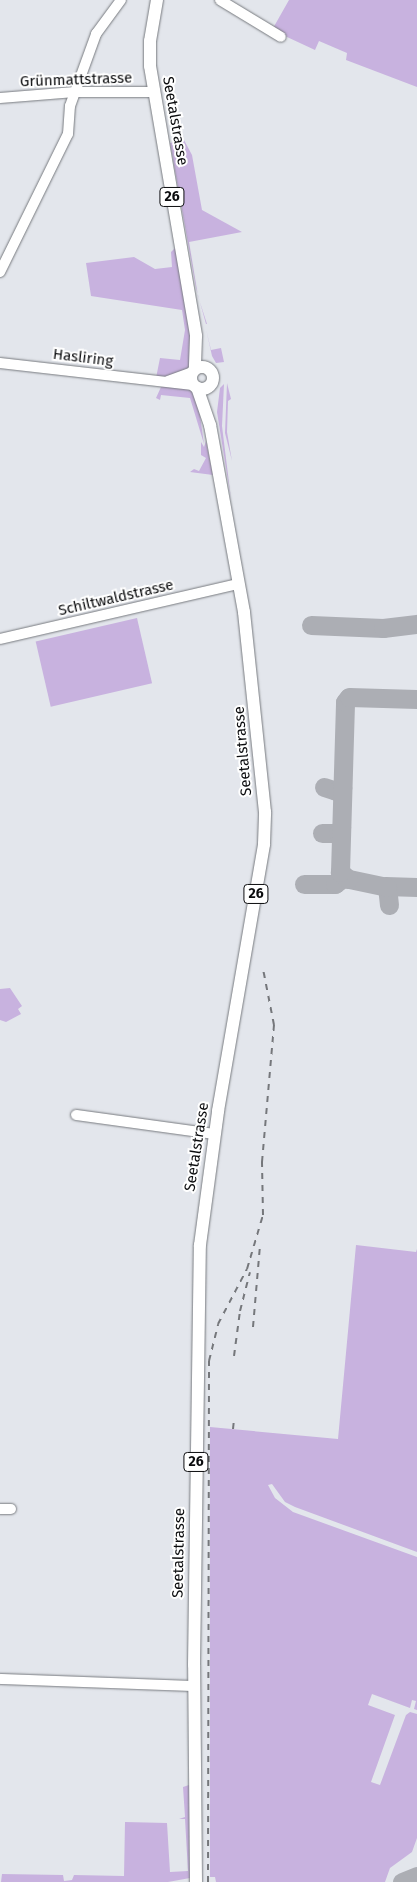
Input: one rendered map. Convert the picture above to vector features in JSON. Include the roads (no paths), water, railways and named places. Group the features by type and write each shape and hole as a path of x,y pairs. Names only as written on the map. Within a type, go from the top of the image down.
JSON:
{"main road":[{"name":"Seetalstrasse","path":"157,0 149,48 153,92 196,336 197,376 210,425 251,660 264,791 265,834 215,1134 199,1275 194,1686 196,1882"},
{"name":"Seetalstrasse","path":"197,376 205,389 212,384 210,425"}],"street":[{"path":"0,272 68,134 70,106 96,34 121,0"},
{"path":"220,0 281,37"},
{"name":"Grünmattstrasse","path":"0,98 75,92 153,92"},
{"name":"Hasliring","path":"0,363 162,383 197,376"},
{"name":"Schiltwaldstrasse","path":"0,639 238,584"},
{"path":"76,1115 215,1134"},
{"path":"0,1679 194,1686"}],"railway":[{"path":"208,1882 209,1361 218,1324 247,1269 263,1215 262,1162 274,1025 263,969"},
{"path":"253,1327 260,1245"},
{"path":"234,1356 240,1311 250,1272"},
{"path":"233,1429 234,1419"}]}
